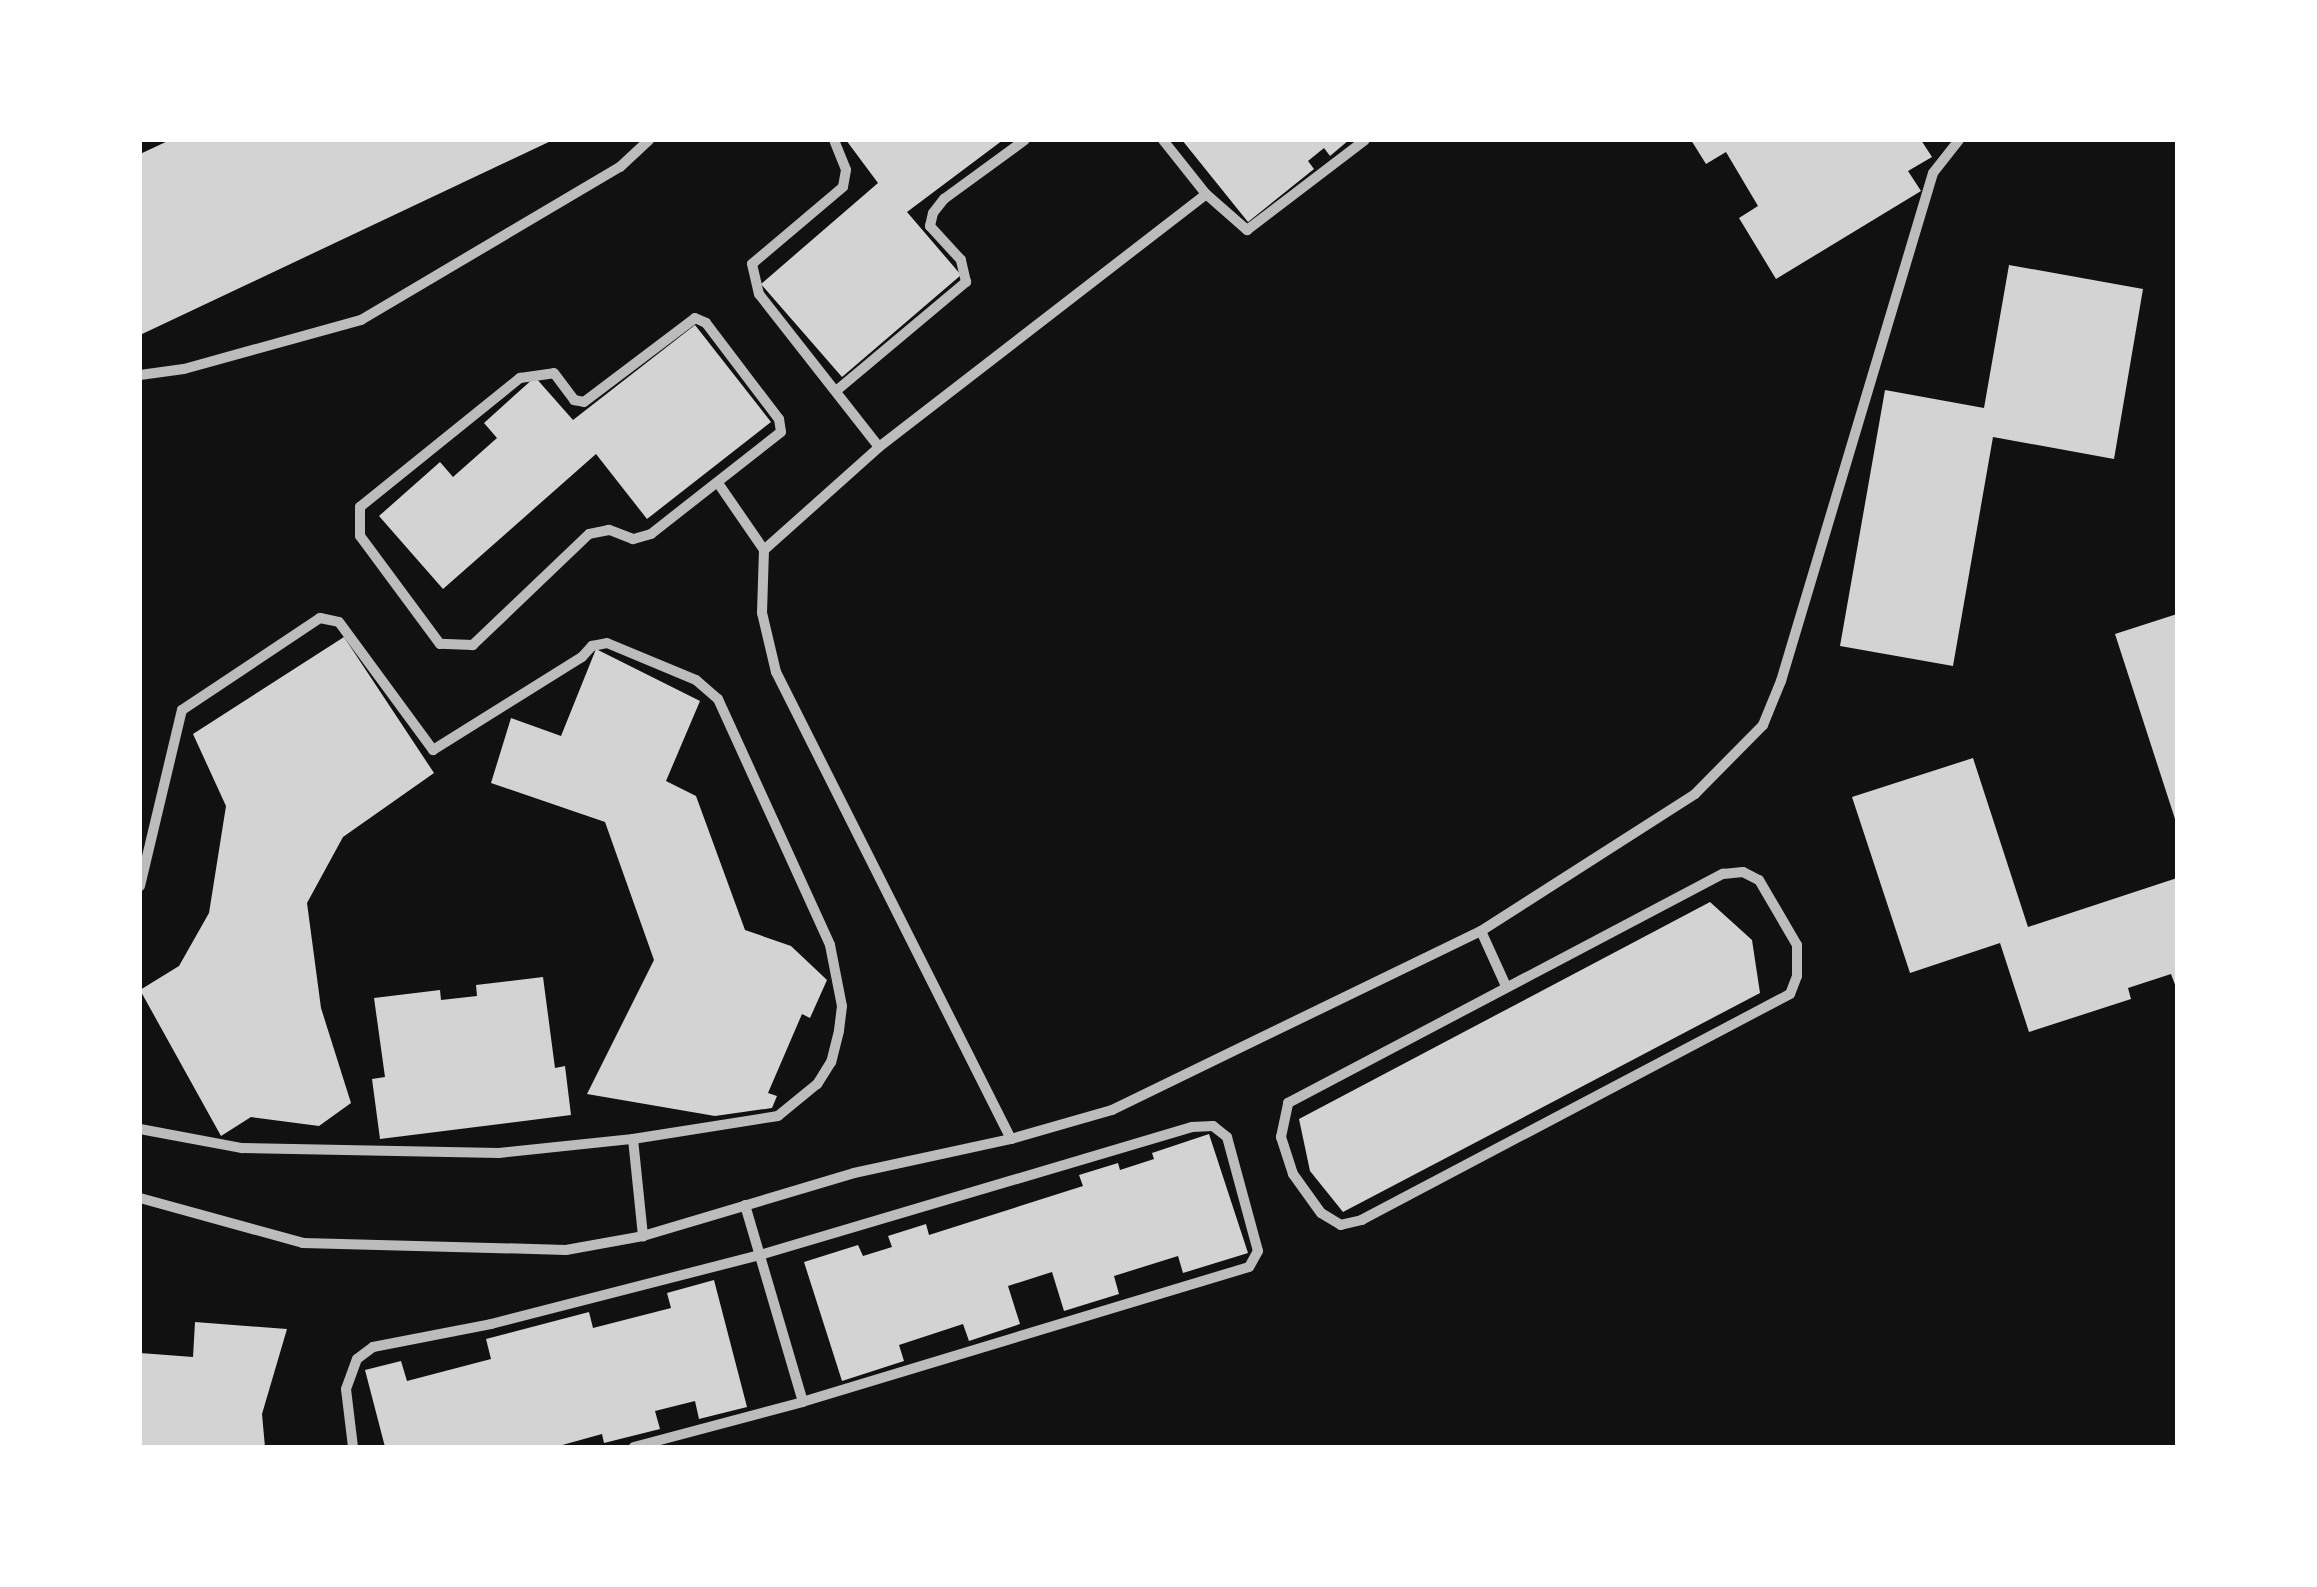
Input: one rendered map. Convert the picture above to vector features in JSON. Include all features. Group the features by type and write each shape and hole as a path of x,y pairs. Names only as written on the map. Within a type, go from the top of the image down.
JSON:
{"street":[{"path":"140,375 184,370 362,320 620,167 649,140"},
{"path":"834,140 846,170 843,187 752,264 759,294 879,446"},
{"path":"836,391 966,282 961,260 930,226 933,213 944,199 1025,140"},
{"path":"1162,140 1206,194 1246,230 1365,140"},
{"path":"1945,140 1948,154"},
{"path":"140,1198 304,1243 566,1250 643,1236 854,1173 1011,1139 1112,1110 1481,930 1695,794 1763,724 1798,625 1933,174 1959,140"},
{"path":"764,550 879,446 1206,194"},
{"path":"695,318 706,322 779,419 781,432 718,483 651,534 633,539 609,530 588,534 473,645 440,644 360,536 360,507 520,378 554,372 574,400 584,402 695,318"},
{"path":"718,483 764,550 762,613 776,672 1011,1139"},
{"path":"140,886 182,710 320,618 338,622 433,750 582,657 592,646 607,644 696,680 718,699 830,945 842,1006 830,1062 817,1084 778,1116 633,1139 500,1153 262,1148 140,1128"},
{"path":"1743,872 1760,880 1796,945 1797,976 1790,994 1362,1220 1340,1225 1321,1213 1292,1174 1281,1137 1288,1104 1506,986 1723,874 1743,872"},
{"path":"1481,930 1506,986"},
{"path":"354,1447 346,1389 357,1359 373,1346 491,1324 760,1255 1160,1136 1213,1126 1226,1137 1258,1252 1249,1267 803,1402 634,1447"},
{"path":"633,1139 643,1236"},
{"path":"745,1206 803,1402"}],"building":[{"path":"170,140 553,140 140,335 140,154"},
{"path":"846,140 1003,140 907,212 961,275 842,377 761,284 878,183"},
{"path":"1182,140 1349,140 1330,156 1324,148 1308,161 1314,169 1248,222"},
{"path":"1691,140 1921,140 1932,157 1908,171 1921,191 1776,279 1739,218 1758,206 1726,152 1706,164"},
{"path":"2009,265 2143,289 2114,459 1993,437 1953,666 1840,646 1885,390 1984,408"},
{"path":"695,325 771,422 647,519 596,454 443,589 379,516 440,462 453,477 497,438 484,423 535,377 573,420"},
{"path":"2177,614 2177,822 2176,822 2115,634"},
{"path":"344,637 434,773 343,837 307,903 321,1008 351,1103 319,1126 251,1117 221,1136 140,990 179,966 209,913 226,806 193,734"},
{"path":"596,649 700,701 666,781 696,796 745,930 791,946 827,980 810,1018 802,1014 768,1093 777,1096 772,1108 715,1116 587,1094 654,960 605,822 491,783 511,718 561,736"},
{"path":"1973,758 2028,927 2177,878 2177,990 2171,974 2128,988 2131,999 2029,1032 2000,943 1910,973 1852,797"},
{"path":"1710,902 1752,940 1760,993 1343,1212 1310,1171 1299,1119"},
{"path":"543,977 555,1068 565,1066 571,1115 380,1139 372,1079 385,1077 374,998 440,990 441,1000 477,996 476,985"},
{"path":"1209,1134 1248,1253 1183,1273 1178,1256 1114,1276 1119,1294 1064,1311 1052,1272 1008,1286 1020,1324 969,1341 963,1324 899,1345 904,1361 842,1381 804,1262 858,1245 863,1256 892,1247 888,1236 926,1224 929,1235 1083,1186 1079,1175 1118,1163 1120,1170 1154,1159 1152,1153"},
{"path":"714,1280 747,1407 699,1419 695,1401 655,1411 660,1429 604,1443 602,1434 555,1447 385,1447 365,1370 401,1361 407,1381 491,1359 486,1339 589,1312 593,1328 671,1308 667,1293"},
{"path":"195,1322 287,1329 262,1414 265,1447 140,1446 140,1353 193,1357"}]}
